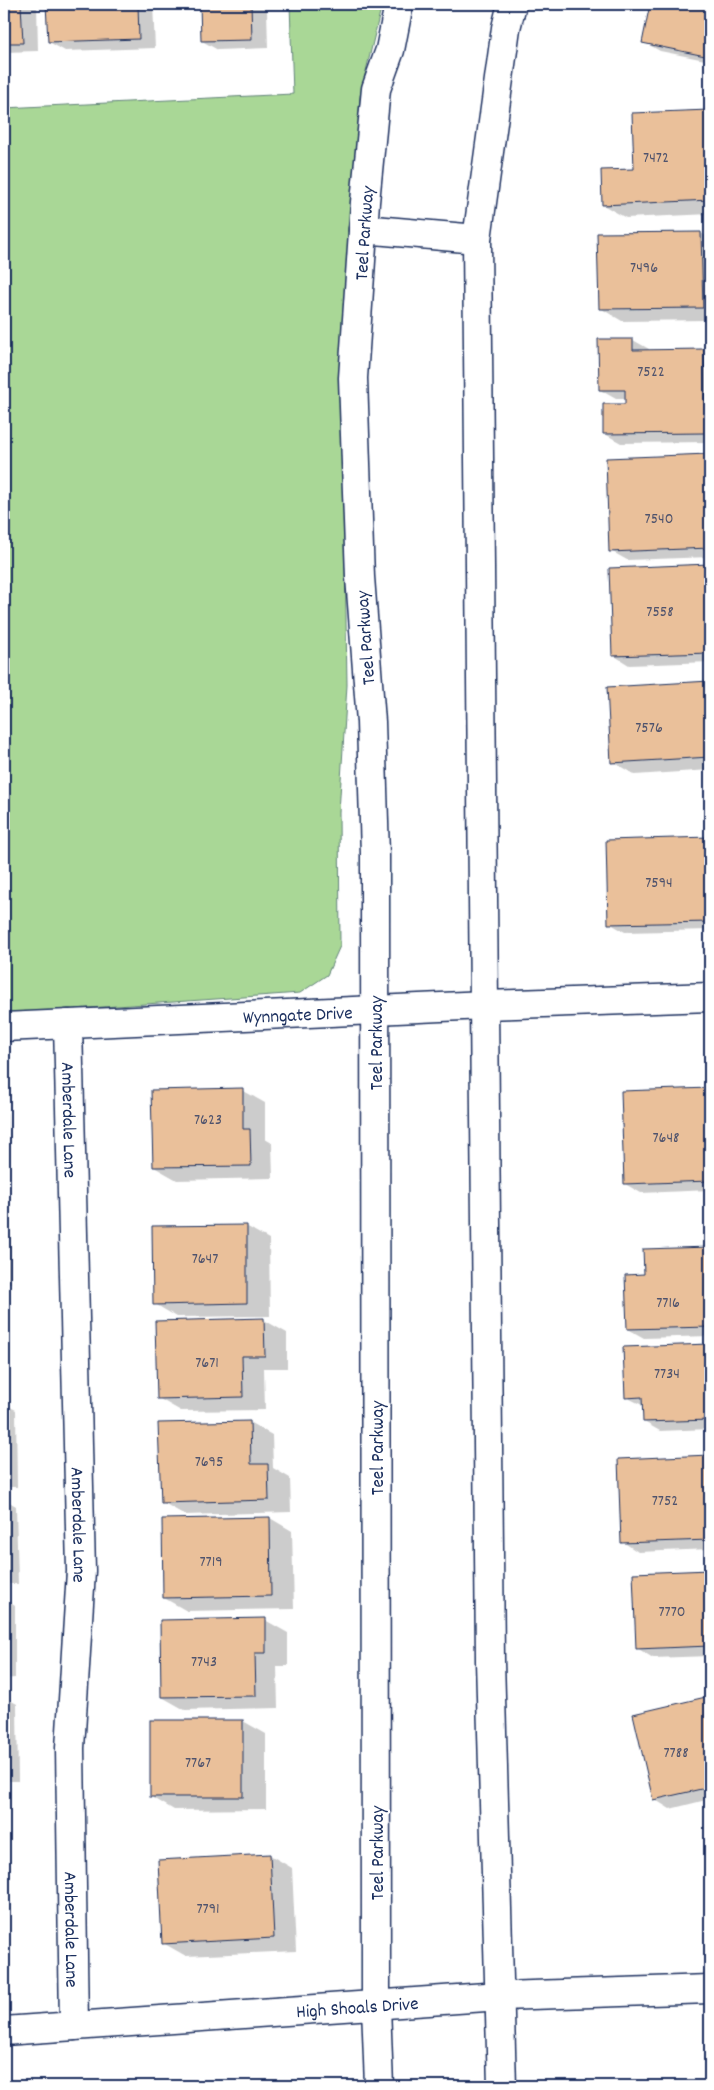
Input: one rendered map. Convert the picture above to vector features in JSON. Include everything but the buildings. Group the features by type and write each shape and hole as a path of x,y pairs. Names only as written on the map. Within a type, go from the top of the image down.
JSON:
{"main road":[{"name":"Teel Parkway","path":"379,2086 376,2006 375,855 371,722 360,577 353,378 363,229 376,90 390,50 399,4"},
{"path":"502,2086 490,1661 477,239 506,28 512,4"},
{"path":"363,229 477,239"},
{"name":"Wynngate Drive","path":"4,1027 484,1005 710,997"},
{"name":"Amberdale Lane","path":"68,1024 81,1571 70,1748 74,2026"},
{"name":"High Shoals Drive","path":"4,2031 500,1996 710,1989"}],"green space":[{"path":"290,4 382,4 360,96 342,356 347,685 339,812 340,946 327,975 300,993 4,1014 4,108 293,94"}]}
